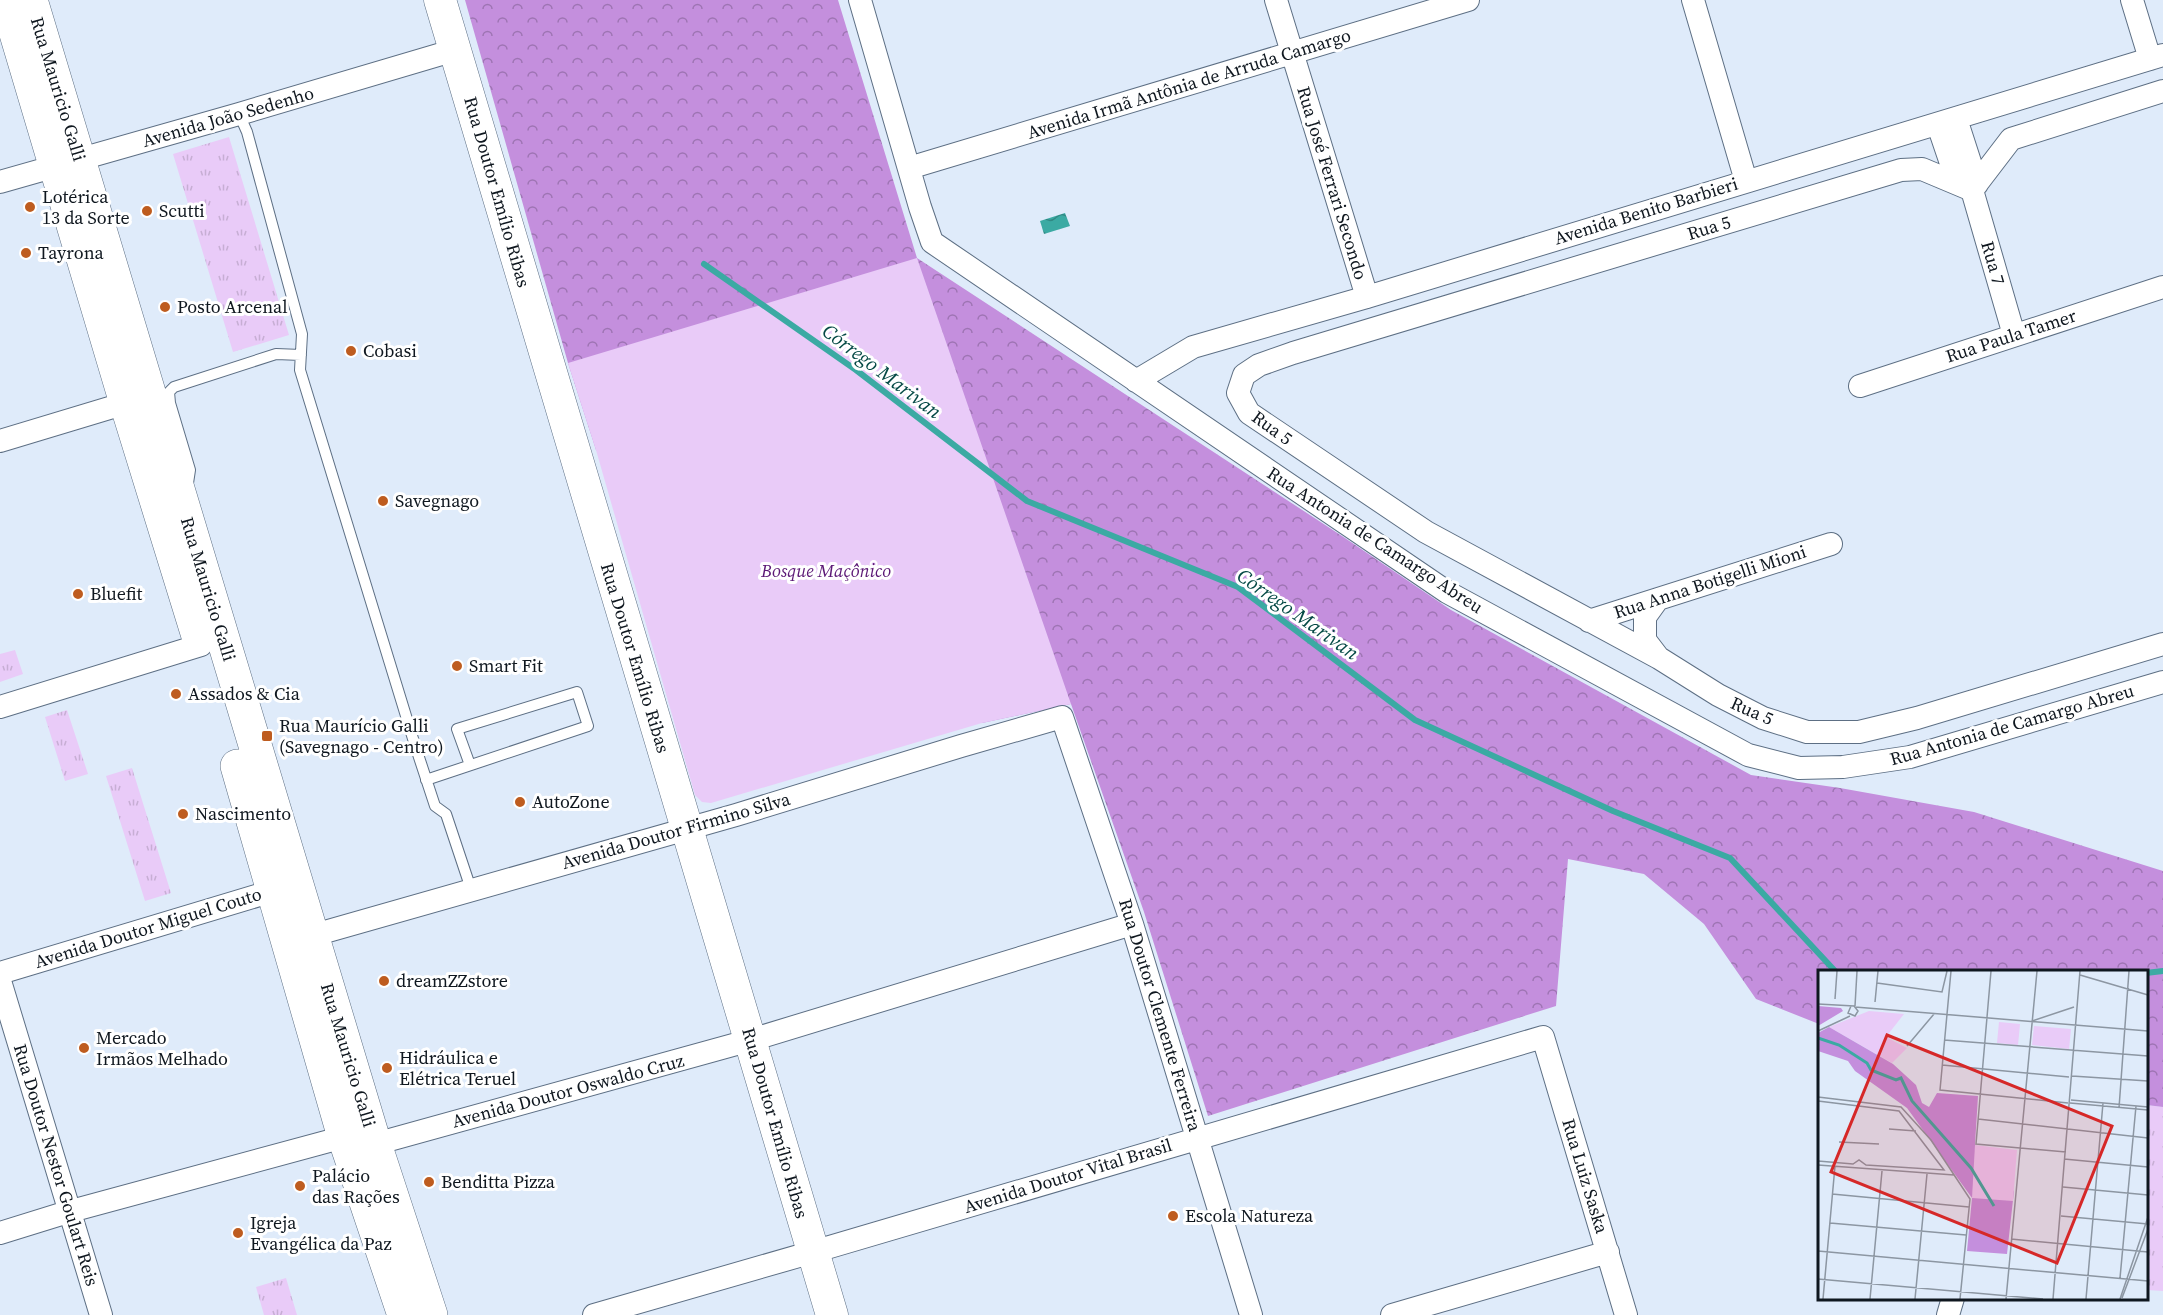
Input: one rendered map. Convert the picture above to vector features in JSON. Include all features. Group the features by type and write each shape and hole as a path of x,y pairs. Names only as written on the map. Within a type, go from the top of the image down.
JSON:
{"main road":[{"name":"Rua Mauricio Galli","path":"6,0 67,163 183,506 285,887 359,1140 404,1315"},
{"name":"Rua Mauricio Galli","path":"31,0 67,163 126,403 201,645 285,887"},
{"name":"Rua Mauricio Galli","path":"359,1140 431,1315"}],"street":[{"name":"Rua Doutor Emílio Ribas","path":"440,0 832,1315"},
{"name":"Rua Antonia de Camargo Abreu","path":"860,0 932,242 1447,592 1748,755 1799,768 1843,767 1910,757 2163,682"},
{"name":"Rua José Ferrari Secondo","path":"1276,0 1367,297"},
{"name":"Avenida Irmã Antônia de Arruda Camargo","path":"909,168 1468,0"},
{"path":"1693,0 1746,181"},
{"path":"2132,0 2156,57"},
{"name":"Avenida João Sedenho","path":"0,182 455,50"},
{"name":"Avenida Benito Barbieri","path":"1136,381 1193,347 1367,297 2156,57"},
{"path":"1969,186 2011,139 2163,91"},
{"name":"Rua 7","path":"1947,122 2014,335"},
{"name":"Rua 5","path":"1969,186 1922,169 1901,170 1293,353 1259,365 1244,375 1238,393 1249,413 1426,532 1659,658 1718,695 1763,718 1807,732 1859,732 1917,718 2163,644"},
{"name":"Rua Paula Tamer","path":"1860,386 2163,287"},
{"path":"0,441 126,403"},
{"name":"Rua Anna Botigelli Mioni","path":"1589,621 1831,544"},
{"path":"1658,599 1645,618 1645,640 1659,658"},
{"path":"0,707 201,645"},
{"name":"Avenida Doutor Firmino Silva","path":"300,939 687,829 1062,717"},
{"name":"Rua Doutor Clemente Ferreira","path":"1062,717 1132,924 1251,1315"},
{"name":"Avenida Doutor Miguel Couto","path":"0,972 285,887"},
{"name":"Avenida Doutor Oswaldo Cruz","path":"0,1233 70,1211 751,1040 1132,924"},
{"name":"Rua Doutor Nestor Goulart Reis","path":"0,981 101,1315"},
{"name":"Avenida Doutor Vital Brasil","path":"594,1315 813,1253 1198,1137 1543,1037"},
{"name":"Rua Luiz Saska","path":"1543,1037 1626,1315"},
{"path":"1392,1315 1608,1252"},
{"path":"1948,1315 1953,1300"}],"lane":[{"path":"239,114 247,132 302,334 300,369 426,780 435,806 446,814 471,889"},
{"path":"183,506 190,470 170,403 169,392 174,387 276,354 301,355"},
{"path":"426,780 588,726 577,692 457,729 470,765"}],"green space":[{"path":"465,0 838,0 917,258 1451,610 1751,775 1974,812 2163,871 2163,1107 2148,1105 2148,970 1818,970 1818,1024 1756,999 1704,924 1644,874 1568,859 1556,1006 1208,1116 1144,912 1071,704 982,723 596,450 568,363"},
{"path":"229,137 289,335 233,352 173,154"},
{"name":"Bosque Maçônico","path":"917,258 1071,704 982,723 711,803 702,802 695,795 596,450 568,363"},
{"path":"15,650 23,674 0,682 0,654"},
{"path":"67,710 88,774 65,781 45,717"},
{"path":"132,768 171,893 145,901 106,776"},
{"path":"2148,1105 2163,1107 2163,1291 2148,1290"},
{"path":"286,1278 297,1315 264,1315 256,1287"}],"water":[{"path":"1065,213 1070,226 1044,234 1040,221"}],"waterway":[{"name":"Córrego Marivan","path":"704,264 856,370 1027,501 1238,587 1415,720 1613,811 1730,858 1834,970"},
{"name":"Córrego Marivan","path":"2148,973 2163,971"}],"place":[{"name":"Lotérica 13 da Sorte","path":"30,207"},
{"name":"Scutti","path":"147,211"},
{"name":"Tayrona","path":"26,253"},
{"name":"Posto Arcenal","path":"165,307"},
{"name":"Cobasi","path":"351,351"},
{"name":"Savegnago","path":"383,501"},
{"name":"Bluefit","path":"78,594"},
{"name":"Smart Fit","path":"457,666"},
{"name":"Assados & Cia","path":"176,694"},
{"name":"Rua Maurício Galli (Savegnago - Centro)","path":"267,736"},
{"name":"AutoZone","path":"520,802"},
{"name":"Nascimento","path":"183,814"},
{"name":"dreamZZstore","path":"384,981"},
{"name":"Mercado Irmãos Melhado","path":"84,1048"},
{"name":"Hidráulica e Elétrica Teruel","path":"387,1068"},
{"name":"Benditta Pizza","path":"429,1182"},
{"name":"Palácio das Rações","path":"300,1186"},
{"name":"Escola Natureza","path":"1173,1216"},
{"name":"Igreja Evangélica da Paz","path":"238,1233"}]}
